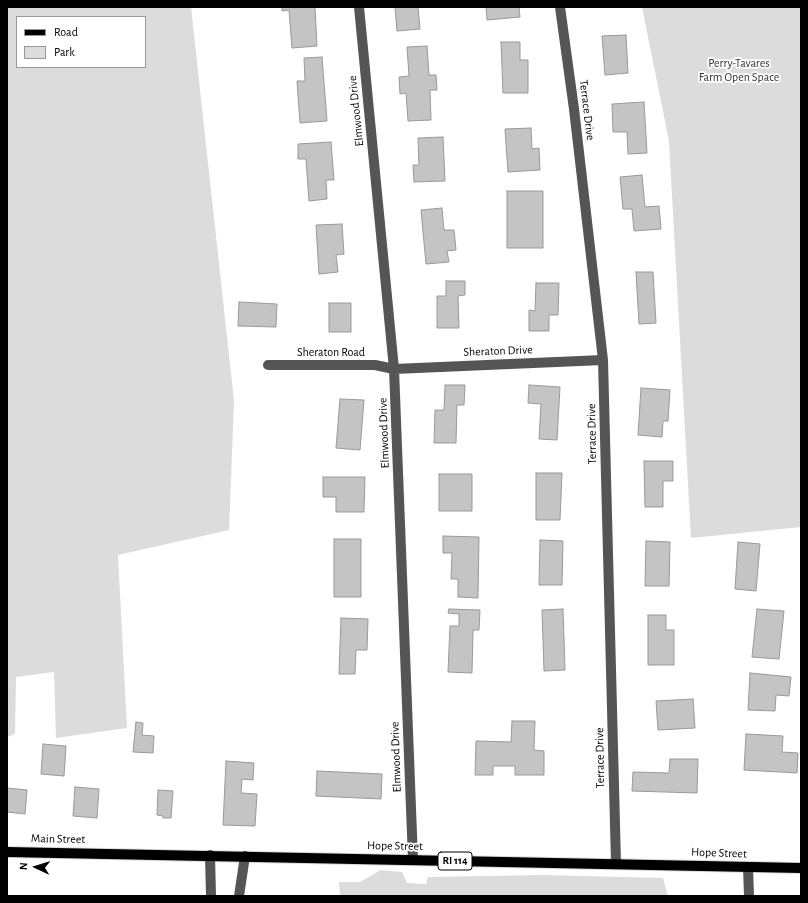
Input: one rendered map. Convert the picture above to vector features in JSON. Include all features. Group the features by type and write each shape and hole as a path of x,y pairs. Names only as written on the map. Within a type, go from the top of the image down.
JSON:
{"main road":[{"name":"Main Street","path":"7,852 109,854"},
{"name":"Hope Street","path":"109,854 616,863 801,868"}],"street":[{"name":"Elmwood Drive","path":"358,7 394,368 413,860"},
{"name":"Terrace Drive","path":"560,7 574,109 603,360 616,863"},
{"name":"Sheraton Drive","path":"394,368 603,360"},
{"name":"Sheraton Road","path":"268,365 375,365 394,368"},
{"path":"210,855 211,896"},
{"path":"239,896 245,856"},
{"path":"748,866 749,896"}],"green space":[{"path":"7,7 191,7 234,401 229,530 118,555 127,728 56,738 54,672 16,677 15,734 7,737"},
{"name":"Perry-Tavares Farm Open Space","path":"642,7 801,7 801,527 691,538 669,141"},
{"path":"381,870 402,872 407,883 426,884 428,877 543,875 663,878 668,896 339,896 339,882 360,882"}],"building":[{"path":"282,7 315,7 317,46 292,48 289,10 282,11"},
{"path":"395,7 418,7 420,29 397,31"},
{"path":"486,7 519,7 520,17 487,20"},
{"path":"626,35 628,73 605,75 602,36"},
{"path":"501,42 520,42 520,60 528,60 528,93 503,93"},
{"path":"427,46 429,75 436,75 437,90 430,90 431,120 408,121 406,93 400,94 399,77 409,76 407,47"},
{"path":"322,57 327,121 300,123 297,81 305,81 304,58"},
{"path":"644,102 647,153 628,154 627,132 613,132 612,104"},
{"path":"531,128 532,149 539,148 540,170 508,172 505,129"},
{"path":"443,137 445,181 414,182 413,165 419,165 418,138"},
{"path":"331,142 334,180 326,180 327,199 309,201 306,159 298,159 298,144"},
{"path":"642,175 645,207 659,206 661,229 634,231 632,209 623,209 620,177"},
{"path":"507,191 543,191 543,248 507,248"},
{"path":"442,208 444,230 454,230 456,250 447,251 449,262 426,264 421,210"},
{"path":"342,224 344,254 336,255 338,272 319,274 316,225"},
{"path":"636,272 653,272 656,323 639,324"},
{"path":"446,281 465,281 465,295 458,296 459,328 437,328 437,296 446,296"},
{"path":"536,283 559,283 558,315 549,315 549,331 529,331 529,310 535,311"},
{"path":"239,302 277,304 276,327 238,326"},
{"path":"329,303 351,303 351,332 329,332"},
{"path":"445,385 465,385 464,405 457,405 456,443 434,443 435,410 444,410"},
{"path":"529,385 560,387 557,440 539,439 541,404 528,403"},
{"path":"641,388 670,390 668,421 663,421 662,437 638,435"},
{"path":"340,399 364,400 360,450 336,448"},
{"path":"644,461 673,461 673,481 663,481 663,507 645,507"},
{"path":"536,473 562,473 560,520 536,520"},
{"path":"439,474 472,474 472,511 439,511"},
{"path":"323,477 365,477 364,512 336,512 336,497 323,497"},
{"path":"443,536 479,537 478,598 458,597 458,579 451,579 452,553 443,553"},
{"path":"334,539 361,539 361,597 334,597"},
{"path":"540,540 563,541 562,585 539,585"},
{"path":"646,541 670,542 669,586 645,586"},
{"path":"738,542 760,544 756,591 735,589"},
{"path":"449,609 480,610 479,630 473,630 472,673 448,672 450,626 459,626 459,614 448,613"},
{"path":"563,609 565,670 544,671 542,610"},
{"path":"757,609 784,611 779,659 752,657"},
{"path":"648,615 666,615 666,630 674,630 674,665 648,665"},
{"path":"341,618 368,619 367,650 356,650 355,674 339,674"},
{"path":"750,673 791,677 789,696 776,695 775,711 748,710"},
{"path":"693,699 695,728 658,730 656,701"},
{"path":"512,721 535,721 534,750 544,751 544,775 515,775 515,766 493,766 493,775 475,775 476,741 511,742"},
{"path":"136,722 143,723 142,735 154,736 153,753 133,752"},
{"path":"746,734 783,736 782,752 798,753 797,773 744,770"},
{"path":"43,744 66,746 64,776 41,774"},
{"path":"670,759 698,759 697,793 632,791 633,772 669,773"},
{"path":"226,761 254,763 253,780 242,779 241,793 257,794 255,826 223,825"},
{"path":"317,771 382,774 381,799 316,796"},
{"path":"75,787 99,789 97,818 73,816"},
{"path":"7,788 27,790 25,814 7,812"},
{"path":"158,790 173,791 171,818 163,818 163,816 157,815"}]}
